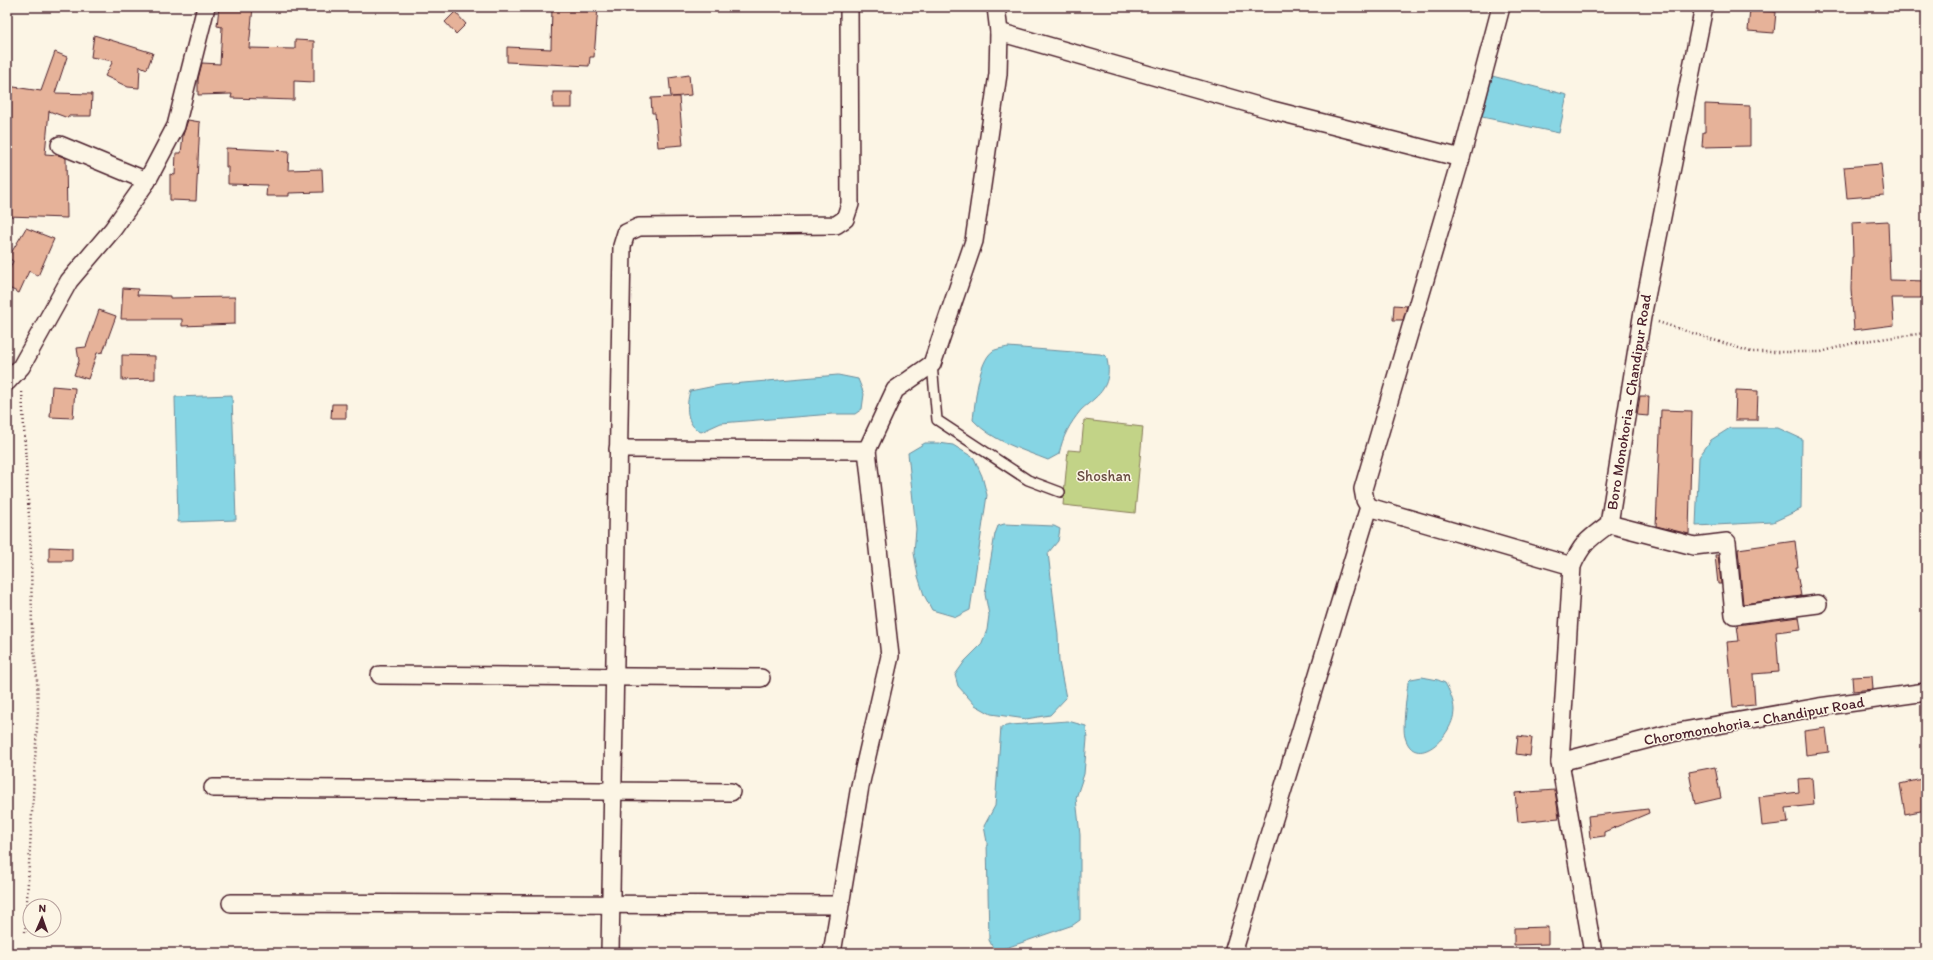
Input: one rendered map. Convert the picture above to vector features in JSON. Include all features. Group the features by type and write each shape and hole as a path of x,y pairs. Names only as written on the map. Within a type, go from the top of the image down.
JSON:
{"street":[{"path":"7,382 21,367 69,280 113,229 147,181 176,126 206,7"},
{"path":"610,953 614,791 622,246 626,233 639,227 836,225 845,219 850,204 849,7"},
{"path":"832,953 860,786 890,656 867,450 895,390 932,364 974,241 998,74 999,32 996,7"},
{"path":"1501,7 1461,158 1363,490 1365,500 1369,507 1572,566"},
{"name":"Boro Monohoria - Chandipur Road","path":"1593,953 1560,762 1572,566 1579,549 1589,539 1609,524 1642,317 1704,7"},
{"path":"999,32 1272,110 1461,158"},
{"path":"60,145 147,181"},
{"path":"618,449 867,450"},
{"path":"1233,953 1369,507"},
{"path":"1609,524 1694,546 1727,542 1734,615 1818,604"},
{"path":"380,675 761,678"},
{"name":"Choromonohoria - Chandipur Road","path":"1560,762 1672,733 1819,707 1926,692"},
{"path":"213,788 731,792"},
{"path":"232,902 839,905"}],"lane":[{"path":"932,364 937,420 1028,480 1060,492"}],"path":[{"path":"1642,317 1751,352 1821,352 1857,342 1926,333"},
{"path":"21,367 31,546 32,631 37,679 38,709 27,898"}],"green space":[{"name":"Shoshan","path":"1084,420 1143,427 1135,513 1063,505 1068,450 1081,451"}],"water":[{"path":"1492,76 1567,95 1559,133 1482,117"},
{"path":"1008,347 1100,354 1106,356 1108,373 1106,384 1099,394 1081,410 1073,421 1062,442 1059,454 1048,460 998,439 989,434 973,420 978,383 984,364 988,356 993,351"},
{"path":"838,375 858,379 864,394 862,409 855,414 832,414 721,423 701,432 692,425 689,420 688,402 690,391 720,385"},
{"path":"232,395 236,520 178,522 175,397"},
{"path":"1730,428 1778,428 1802,439 1801,509 1773,522 1696,526 1699,457 1711,440"},
{"path":"925,443 953,445 974,458 982,476 987,495 970,610 956,617 932,610 924,595 918,576 914,553 916,529 908,453"},
{"path":"1004,524 1054,526 1060,529 1058,541 1048,553 1058,635 1059,662 1066,698 1050,715 1026,719 991,714 975,705 958,686 955,675 965,661 981,645 987,630 989,615 985,594 995,534 998,526"},
{"path":"1422,677 1445,683 1450,692 1454,710 1448,730 1441,739 1425,751 1417,751 1410,747 1405,737 1404,718 1408,682 1411,679"},
{"path":"1068,721 1086,726 1087,739 1084,774 1076,798 1080,835 1080,920 1073,925 1006,948 994,950 989,940 987,842 984,826 995,806 1001,727"}],"building":[{"path":"219,7 253,7 249,48 295,49 295,40 314,41 314,82 294,81 294,100 231,98 232,94 198,95 198,79 202,63 220,64 222,27 217,26"},
{"path":"552,7 598,7 594,57 590,57 589,66 507,62 507,47 551,49"},
{"path":"1750,9 1776,12 1774,33 1748,31"},
{"path":"455,12 466,24 456,34 445,22"},
{"path":"94,35 153,53 147,69 140,66 139,88 128,87 105,76 113,61 91,57"},
{"path":"55,52 67,57 55,93 92,94 91,116 68,116 68,118 49,111 45,154 58,155 66,158 67,218 7,216 7,86 41,91"},
{"path":"689,75 691,95 672,97 679,97 683,145 658,147 655,113 652,113 651,98 671,97 669,78"},
{"path":"553,92 572,92 572,108 553,108"},
{"path":"1705,104 1750,106 1750,146 1702,147 1703,132 1705,132"},
{"path":"188,120 200,122 196,201 170,200 170,174 175,175 176,153 181,153 183,135"},
{"path":"226,148 289,151 288,170 322,169 323,192 289,193 289,196 266,196 267,185 228,184"},
{"path":"1881,164 1884,195 1847,198 1844,167"},
{"path":"1888,221 1890,280 1926,281 1926,298 1892,298 1894,325 1854,330 1851,289 1853,257 1852,223"},
{"path":"26,228 54,239 38,276 29,271 19,293 7,287 7,275 13,261 8,258"},
{"path":"123,288 138,289 137,295 170,296 170,298 235,297 235,324 182,326 182,319 121,319"},
{"path":"1394,305 1407,306 1403,320 1393,320"},
{"path":"99,310 116,316 103,352 97,353 88,379 74,375 79,361 77,348 86,347"},
{"path":"122,355 155,356 155,379 122,380"},
{"path":"52,386 75,388 73,418 50,417"},
{"path":"1736,390 1758,391 1757,420 1735,420"},
{"path":"1640,396 1649,396 1648,416 1637,415"},
{"path":"332,404 346,404 346,418 331,418"},
{"path":"1661,410 1692,411 1689,534 1656,526"},
{"path":"1795,541 1798,567 1796,567 1801,596 1743,604 1738,549"},
{"path":"49,547 72,548 72,561 49,561"},
{"path":"1715,555 1718,555 1721,584 1718,584"},
{"path":"1799,617 1801,629 1776,632 1779,672 1753,674 1755,705 1733,707 1727,642 1739,641 1737,625"},
{"path":"1872,676 1873,689 1853,691 1852,677"},
{"path":"1826,728 1829,752 1806,755 1804,731"},
{"path":"1518,736 1532,738 1530,756 1516,754"},
{"path":"1715,767 1721,798 1695,804 1689,772"},
{"path":"1812,778 1814,805 1786,808 1788,823 1762,826 1759,797 1799,792 1798,779"},
{"path":"1926,778 1926,810 1905,814 1900,784"},
{"path":"1555,790 1559,818 1518,822 1515,793"},
{"path":"1648,809 1649,813 1604,832 1604,836 1590,838 1588,816"},
{"path":"1548,927 1548,944 1514,945 1514,928"}]}
